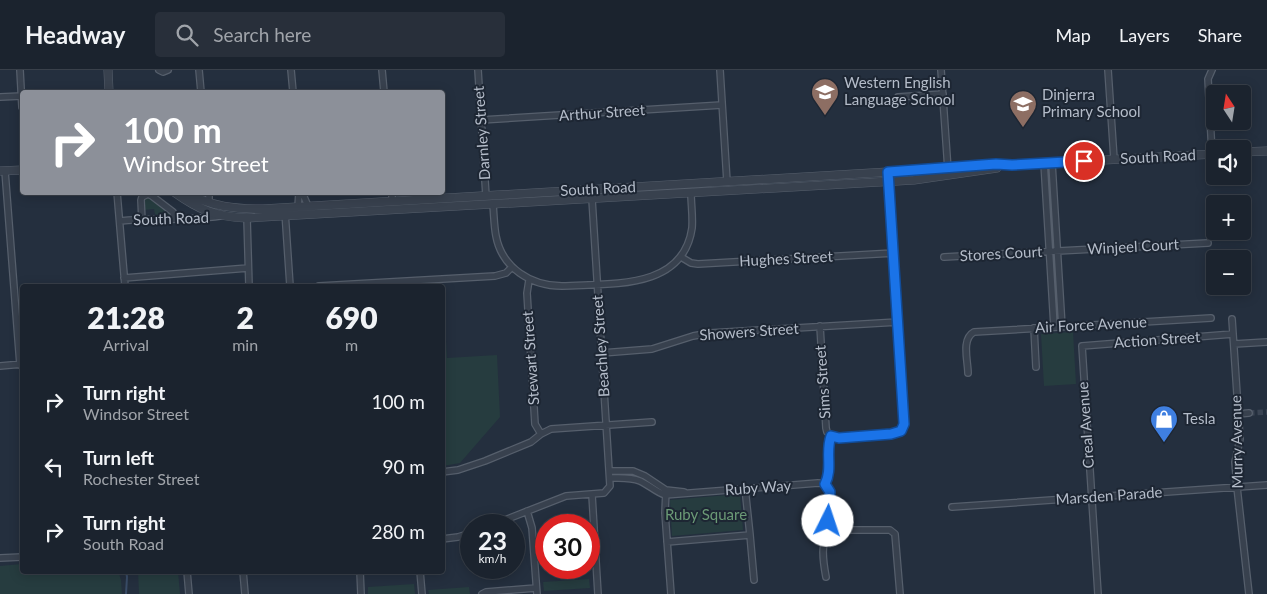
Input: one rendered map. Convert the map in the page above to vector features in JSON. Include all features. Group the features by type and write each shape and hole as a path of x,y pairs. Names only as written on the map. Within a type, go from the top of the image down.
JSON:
{"street":[{"path":"20,70 22,90"},
{"path":"108,70 109,90"},
{"path":"159,70 163,72 168,70"},
{"path":"199,70 201,90"},
{"path":"291,70 293,90"},
{"path":"382,70 384,90"},
{"name":"Darnley Street","path":"478,70 486,196"},
{"path":"720,70 728,191"},
{"path":"942,70 948,172"},
{"path":"1108,70 1114,159"},
{"path":"1211,71 1208,80 1213,140"},
{"path":"898,97 943,94"},
{"path":"0,97 20,96"},
{"name":"Arthur Street","path":"481,120 722,105"},
{"path":"1251,152 1267,151"},
{"name":"South Road","path":"120,221 174,218 188,220 222,216 247,218 889,182 948,172 1012,165 1206,154"},
{"path":"1048,163 1057,250 1062,327"},
{"path":"1048,163 1049,251 1054,327"},
{"path":"20,170 2,171 20,354"},
{"path":"826,576 824,542 830,528 828,521 830,492 825,484 830,475 828,449 831,436 839,438 897,433 903,428 888,172"},
{"name":"South Road","path":"193,195 209,203 229,207 251,209 285,208 888,172 948,172"},
{"path":"589,190 592,199"},
{"path":"486,196 493,204 498,244 505,259 529,280 553,286 646,279 663,272 681,257 690,237 692,228 690,193"},
{"path":"118,195 125,284"},
{"path":"142,220 141,200 146,195"},
{"path":"150,195 173,212 174,218"},
{"name":"South Road","path":"178,195 197,208 222,216"},
{"path":"209,195 209,203"},
{"path":"298,207 300,195"},
{"path":"302,195 308,206"},
{"path":"392,195 392,201"},
{"name":"Beachley Street","path":"592,199 610,470 610,486 607,492 592,495"},
{"path":"285,208 290,284"},
{"path":"247,218 249,284"},
{"name":"Winjeel Court","path":"1057,250 1208,243"},
{"name":"Stores Court","path":"944,257 1057,250"},
{"name":"Hughes Street","path":"681,257 691,263 698,264 894,253"},
{"path":"374,284 495,276 506,272 512,267"},
{"path":"124,278 248,268"},
{"name":"Stewart Street","path":"529,280 527,293 535,424 541,434"},
{"name":"Air Force Avenue","path":"968,373 966,344 971,333 979,331 1211,318"},
{"name":"Murry Avenue","path":"1232,319 1240,439 1235,462 1249,594"},
{"name":"Showers Street","path":"602,353 652,349 693,336 710,333 898,322"},
{"name":"Sims Street","path":"820,326 826,428 831,436"},
{"path":"1034,328 1036,367"},
{"name":"Action Street","path":"1082,346 1233,334"},
{"path":"1234,344 1267,342"},
{"name":"Creal Avenue","path":"1082,346 1098,594"},
{"path":"0,366 20,364"},
{"path":"1238,414 1249,413"},
{"path":"445,471 469,467 531,442 541,434 557,428 652,422"},
{"path":"610,470 633,471 645,476 666,493 671,594"},
{"path":"641,482 645,476"},
{"path":"610,478 631,479 641,482 658,493 666,493"},
{"name":"Ruby Way","path":"666,493 825,484"},
{"name":"Marsden Parade","path":"952,507 1267,485"},
{"path":"745,488 754,580"},
{"path":"520,514 566,496 592,495 598,594"},
{"path":"482,594 486,592 537,591 532,528 527,511"},
{"path":"830,528 842,530 883,529 893,531 897,537 900,594"},
{"path":"667,542 750,535"},
{"path":"445,539 460,536"},
{"path":"0,558 20,557"},
{"path":"188,574 189,594"},
{"path":"243,574 245,594"},
{"path":"360,574 361,594"},
{"path":"420,574 422,594"}],"green space":[{"path":"146,197 149,197 170,212 171,216 163,217 155,214 154,209 143,210"},
{"path":"445,324 447,358 497,355 500,417 460,463 445,466"},
{"path":"1073,332 1076,384 1044,386 1041,334"},
{"name":"Ruby Square","path":"740,494 743,530 672,536 670,500"},
{"path":"20,564 20,574 119,574 122,594 0,594 0,566"},
{"path":"138,574 178,574 180,594 139,594"},
{"path":"589,579 590,588 544,591 543,582"},
{"path":"414,584 415,594 368,594 368,587"},
{"path":"469,587 470,594 429,594 428,590"}],"waterway":[{"path":"126,574 126,594"}],"tunnel":[{"path":"1249,413 1267,412"}],"place":[{"name":"Western English Language School","path":"825,116"},
{"name":"Dinjerra Primary School","path":"1023,128"},
{"name":"Tesla","path":"1164,443"}],"route":[{"path":"828,521 830,492 825,484 830,475 828,442 831,436 839,438 891,434 901,431 904,424 888,172 996,164 1012,165 1084,161"}]}
